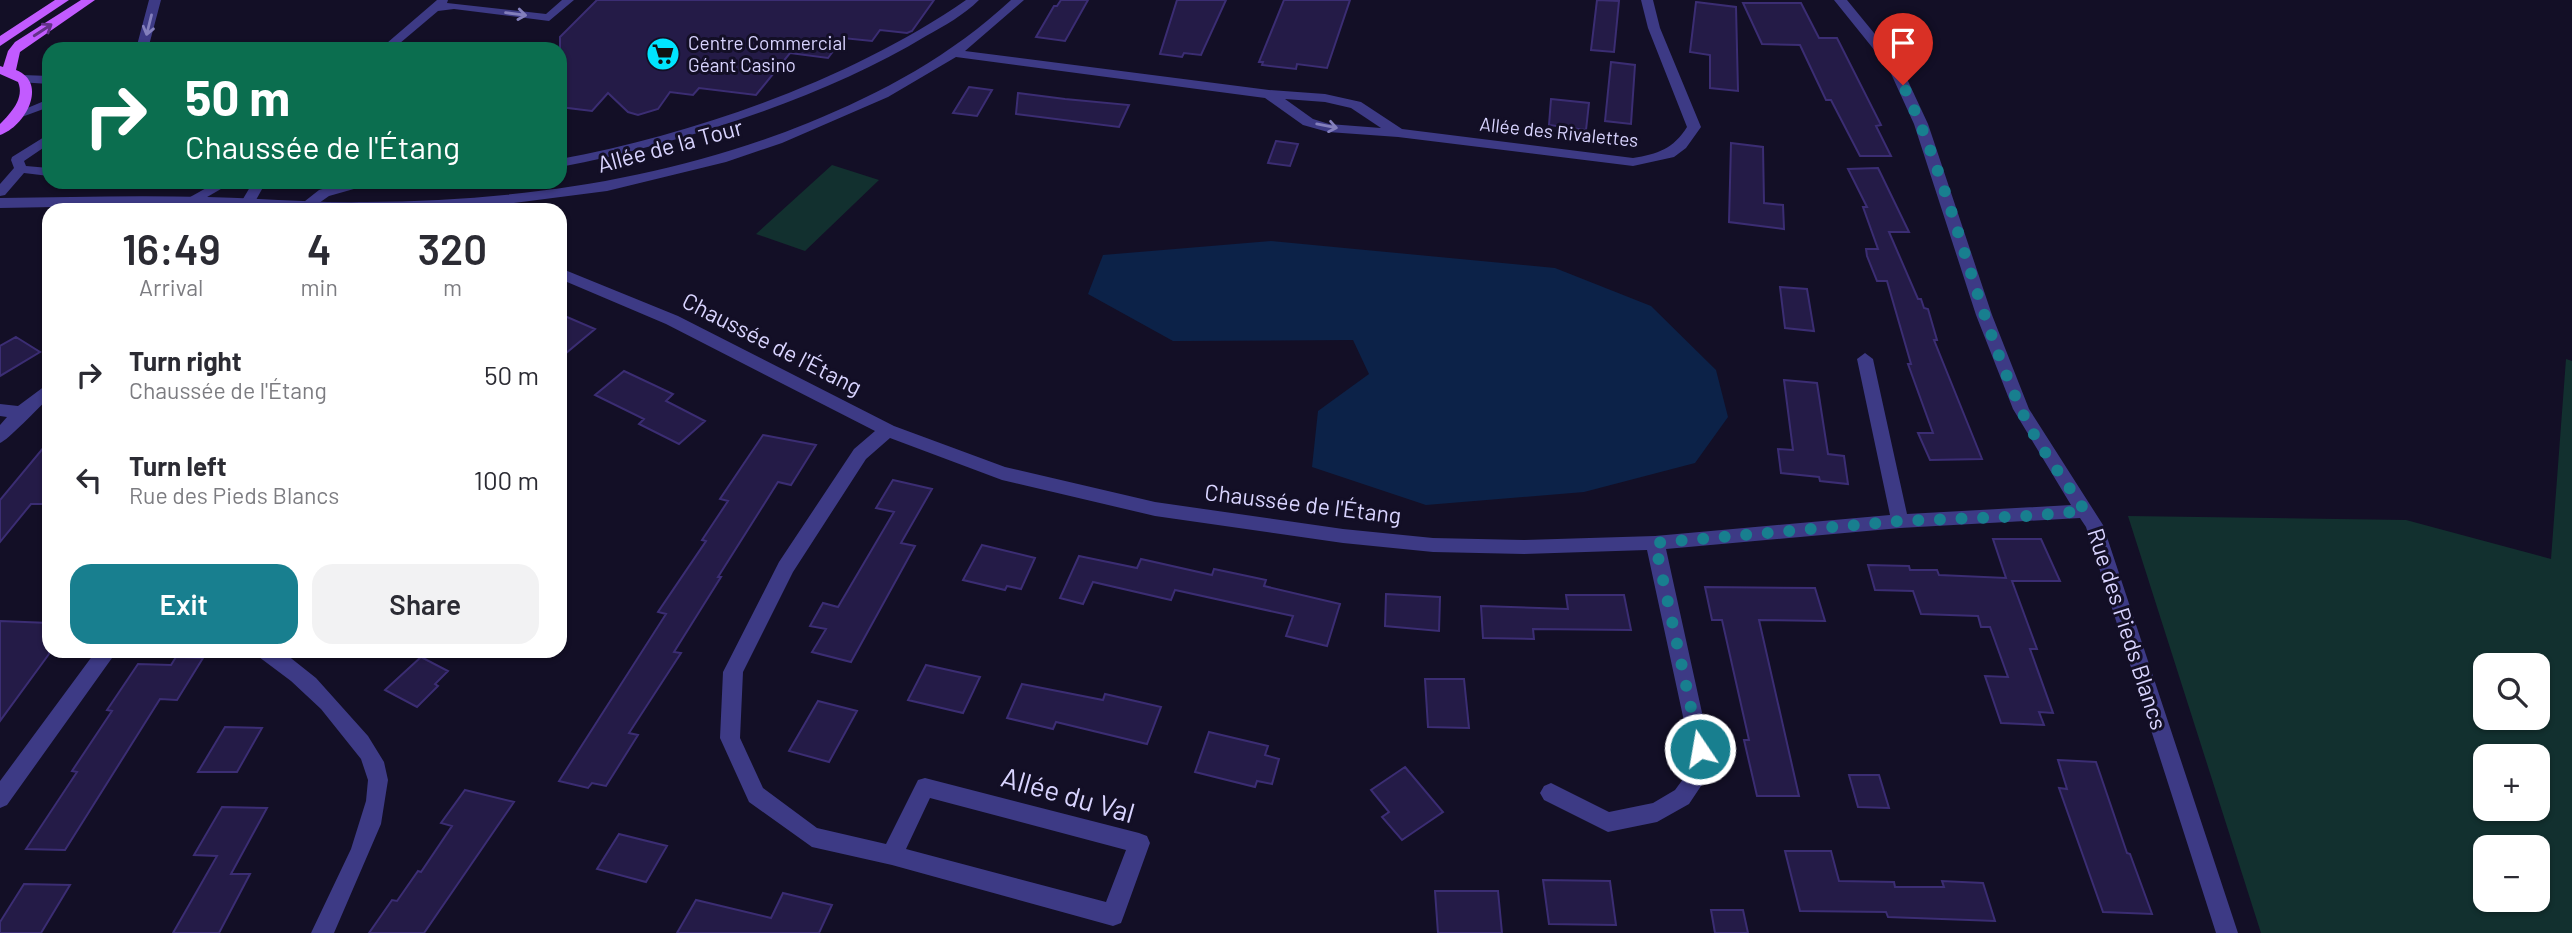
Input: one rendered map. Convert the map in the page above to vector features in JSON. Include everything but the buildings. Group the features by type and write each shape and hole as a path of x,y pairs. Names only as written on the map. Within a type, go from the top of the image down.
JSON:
{"main road":[{"path":"0,42 63,0"},
{"path":"0,131 19,114 27,100 28,87 23,79 4,70 14,51 89,0"}],"street":[{"name":"Allée de la Tour","path":"496,203 605,188 691,168 792,136 892,90 954,53 1018,0"},
{"name":"Allée des Rivalettes","path":"1269,94 1308,122 1328,128 1398,133 1633,162 1668,156 1682,147 1693,127 1654,28 1647,0"},
{"name":"Rue des Pieds Blancs","path":"1840,0 1894,66 1921,124 1980,303 2021,409 2041,445 2094,524 2227,933"},
{"name":"Allée des Rivalettes","path":"954,53 1269,94 1325,98 1356,105 1398,133"},
{"name":"Allée de la Tour","path":"0,203 228,203"},
{"name":"Chaussée de l'Étang","path":"567,279 672,320 888,430 1002,473 1155,509 1343,536 1433,545 1536,547 1655,543 1900,521 2085,511"},
{"path":"1865,359 1900,521"},
{"path":"0,437 21,412 42,395"},
{"path":"0,410 21,412"},
{"name":"Allée du Val","path":"888,430 860,454 786,567 733,672 730,737 756,795 812,837 892,855 1113,915 1139,843 925,787 892,855"},
{"path":"1550,793 1608,822 1657,812 1682,797 1699,774 1700,749 1655,543"},
{"path":"0,798 102,658"},
{"path":"278,658 334,708 374,762 379,787 373,821 322,933"}],"lane":[{"path":"144,42 155,0"},
{"path":"394,42 439,4 549,18 568,0"},
{"path":"567,162 608,155 758,108 872,61 940,25 972,0"},
{"path":"23,79 42,80"},
{"path":"19,114 42,106"},
{"path":"21,169 18,160 42,143"},
{"path":"21,169 42,171"},
{"path":"0,192 21,169"},
{"path":"190,201 213,189"},
{"path":"313,203 324,194 340,189"}],"green space":[{"path":"832,165 879,180 805,251 756,234"},
{"path":"2566,359 2572,361 2572,933 2261,933 2128,516 2406,520 2551,559"}],"water":[{"path":"1271,241 1555,268 1651,306 1716,370 1728,417 1695,463 1584,492 1426,505 1312,467 1318,411 1369,374 1353,340 1173,341 1088,294 1103,255"}],"place":[{"name":"Centre Commercial Géant Casino","path":"663,54"}],"route":[{"path":"1700,749 1655,543 1900,521 2085,511 2041,445 2021,409 1984,315 1921,124 1903,85"}]}
